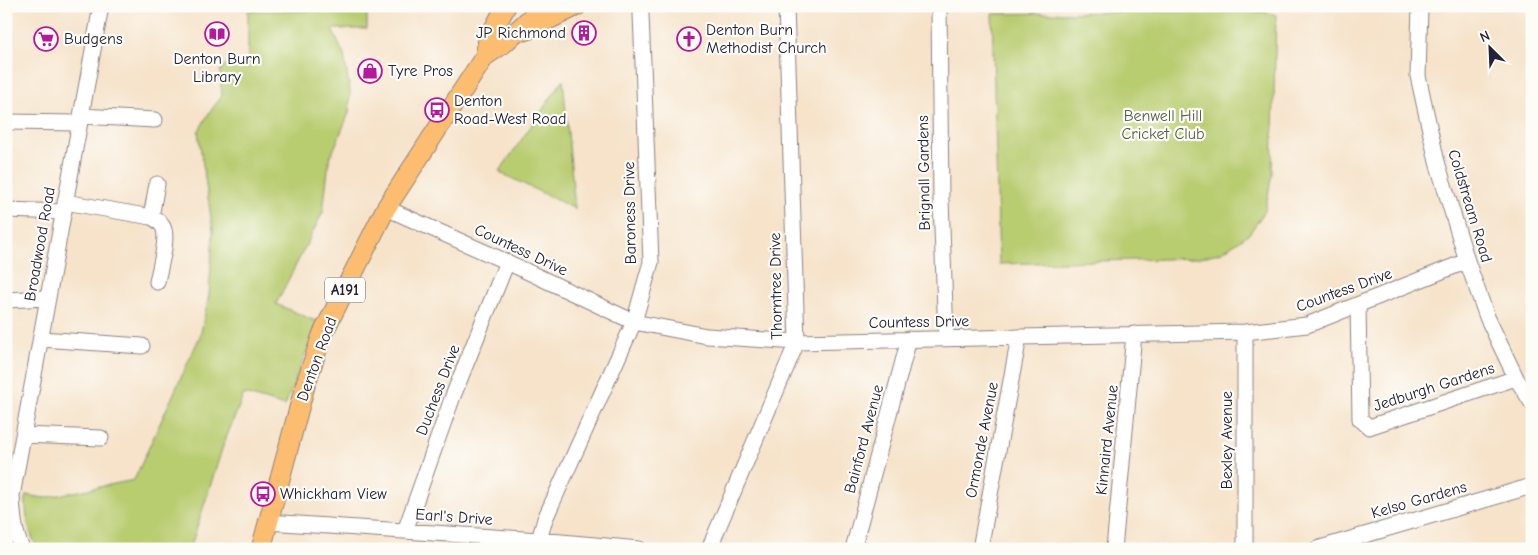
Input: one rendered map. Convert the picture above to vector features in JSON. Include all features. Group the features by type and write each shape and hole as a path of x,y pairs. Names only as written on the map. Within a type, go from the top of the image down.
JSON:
{"main road":[{"path":"488,6 494,30"},
{"name":"Denton Road","path":"485,56 488,40 506,6"},
{"path":"518,6 541,9 558,6"},
{"path":"512,36 576,6"},
{"name":"Denton Road","path":"261,549 305,386 322,335 386,208 485,56 512,36 541,9"}],"street":[{"name":"Broadwood Road","path":"20,548 10,507 101,6"},
{"name":"Thorntree Drive","path":"709,549 797,342 786,6"},
{"name":"Brignall Gardens","path":"939,6 941,199 946,338"},
{"name":"Coldstream Road","path":"1420,6 1418,76 1437,162 1467,261 1487,317 1516,378 1532,403"},
{"name":"Baroness Drive","path":"539,540 545,519 634,322 651,262 641,14"},
{"path":"6,122 155,120"},
{"path":"151,217 157,184"},
{"path":"6,210 65,207 151,217 158,220 164,228 165,236 157,282"},
{"name":"Countess Drive","path":"386,208 634,322 707,336 797,342 1245,332 1307,325 1467,261"},
{"name":"Duchess Drive","path":"405,531 453,396 507,262"},
{"path":"6,300 48,298"},
{"name":"Jedburgh Gardens","path":"1358,304 1360,419 1369,427 1516,378"},
{"name":"Bexley Avenue","path":"1245,332 1245,549"},
{"name":"Kinnaird Avenue","path":"1114,549 1134,334"},
{"name":"Ormonde Avenue","path":"980,549 1019,337"},
{"path":"41,339 142,346"},
{"name":"Bainford Avenue","path":"853,549 909,339"},
{"path":"23,436 101,438"},
{"name":"Kelso Gardens","path":"1316,549 1532,486"},
{"name":"Earl's Drive","path":"268,522 539,540 639,549"}],"green space":[{"path":"332,9 367,9 367,29 332,29 344,55 350,91 349,113 329,161 323,212 276,304 318,322 285,406 244,394 224,443 190,549 38,549 28,523 26,495 44,498 134,480 200,336 209,295 213,231 198,132 222,96 220,71 226,64 248,64 248,11 332,11"},
{"name":"Benwell Hill Cricket Club","path":"1177,11 1265,12 1276,15 1272,174 1265,211 1249,234 1222,252 1199,258 999,264 992,14"},
{"path":"563,80 575,209 499,172"}],"place":[{"name":"JP Richmond","path":"584,33"},
{"name":"Denton Burn Library","path":"217,34"},
{"name":"Budgens","path":"46,39"},
{"name":"Denton Burn Methodist Church","path":"689,39"},
{"name":"Tyre Pros","path":"370,71"},
{"name":"Denton Road-West Road","path":"437,110"},
{"name":"Whickham View","path":"263,494"}]}
